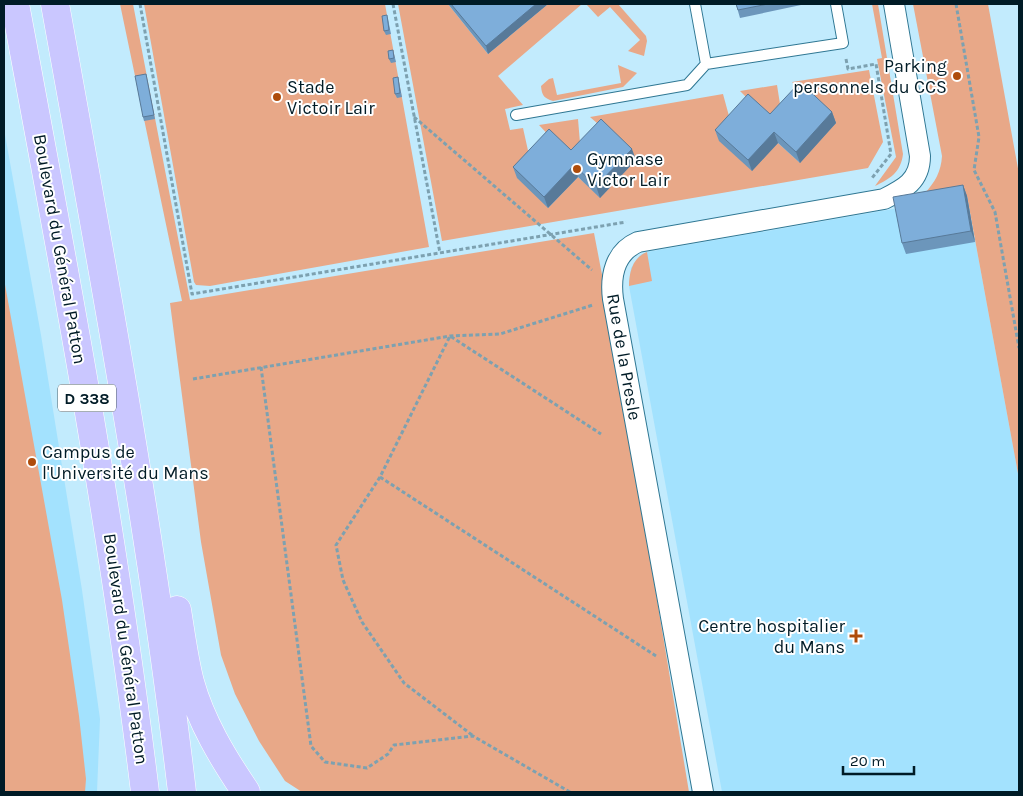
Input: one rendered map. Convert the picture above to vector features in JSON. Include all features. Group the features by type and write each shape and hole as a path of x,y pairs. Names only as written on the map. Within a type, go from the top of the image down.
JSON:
{"highway":[{"name":"Boulevard du Général Patton","path":"15,4 88,404 117,578 145,792"},
{"name":"Boulevard du Général Patton","path":"55,4 144,511 169,678 182,792"},
{"path":"144,511 166,546 190,682 203,717 224,759 246,792"},
{"path":"132,792 137,724"}],"street":[{"name":"Rue de la Presle","path":"703,792 612,293 615,267 619,258 629,246 638,242 884,199 907,187 918,173 920,156 894,4"}],"lane":[{"path":"695,4 706,64"},
{"path":"516,115 687,85 706,64 842,43 836,4"}],"path":[{"path":"140,4 192,294 628,222"},
{"path":"393,4 440,253"},
{"path":"956,4 979,137 974,170 995,212 1019,348"},
{"path":"848,69 876,64 891,154 870,181"},
{"path":"193,379 450,336 500,334 612,293 550,234 414,117"},
{"path":"450,336 601,434"},
{"path":"450,336 380,476 336,545 343,580 362,622 404,683 479,740"},
{"path":"261,367 311,746 325,762 367,768 388,754 394,745 473,736 570,792"},
{"path":"380,476 681,671"}],"shaded area":[{"path":"120,4 133,4 190,300 594,233 609,311 689,792 302,792 285,781 259,741 235,694 221,655 201,542 170,303 182,301"},
{"path":"144,4 385,4 429,247 210,286 196,285"},
{"path":"398,4 448,4 488,54 548,4 582,4 498,76 523,105 505,109 510,130 523,128 531,164 548,208 578,177 600,197 605,130 590,117 723,94 732,127 778,143 799,162 804,93 792,82 869,70 883,142 868,168 442,241"},
{"path":"586,4 618,4 646,36 644,56 628,51 640,40 610,7 598,17"},
{"path":"872,4 878,4 903,154 900,166 894,174 875,186 896,157 877,59 882,58"},
{"path":"913,4 988,4 1019,174 1019,479 967,196 925,193 937,176 942,156"},
{"path":"618,65 637,73 623,87 553,101 546,98 542,92 541,86 553,78 557,95 621,83"},
{"path":"777,85 782,117 774,125 740,91"},
{"path":"578,119 581,155 553,140 539,125"},
{"name":"Campus de l'Université du Mans","path":"4,129 41,335 82,590 100,719 97,792 4,792"},
{"name":"Centre hospitalier du Mans","path":"967,196 1019,479 1019,792 722,792 629,286 631,268 640,255 647,252"},
{"path":"647,252 652,281 629,286 630,275 635,261"},
{"name":"Campus de l'Université du Mans","path":"4,279 62,600 79,716 86,779 85,792 4,792"}],"building":[{"path":"451,4 536,4 486,46"},
{"path":"736,4 768,4 738,10"},
{"path":"387,15 389,30 384,31 382,16"},
{"path":"393,50 394,58 389,59 388,51"},
{"path":"146,74 154,115 143,117 135,76"},
{"path":"398,77 400,93 395,94 393,78"},
{"path":"800,82 832,112 796,152 774,132 748,160 715,130 748,94 770,114"},
{"path":"601,119 632,149 596,186 574,165 544,197 513,167 549,129 571,150"},
{"path":"963,185 971,231 902,243 893,197"}],"place":[{"name":"Parking personnels du CCS","path":"957,76"},
{"name":"Stade Victoir Lair","path":"277,97"},
{"name":"Gymnase Victor Lair","path":"577,169"},
{"name":"Campus de l'Université du Mans","path":"32,462"},
{"name":"Centre hospitalier du Mans","path":"856,636"}]}
